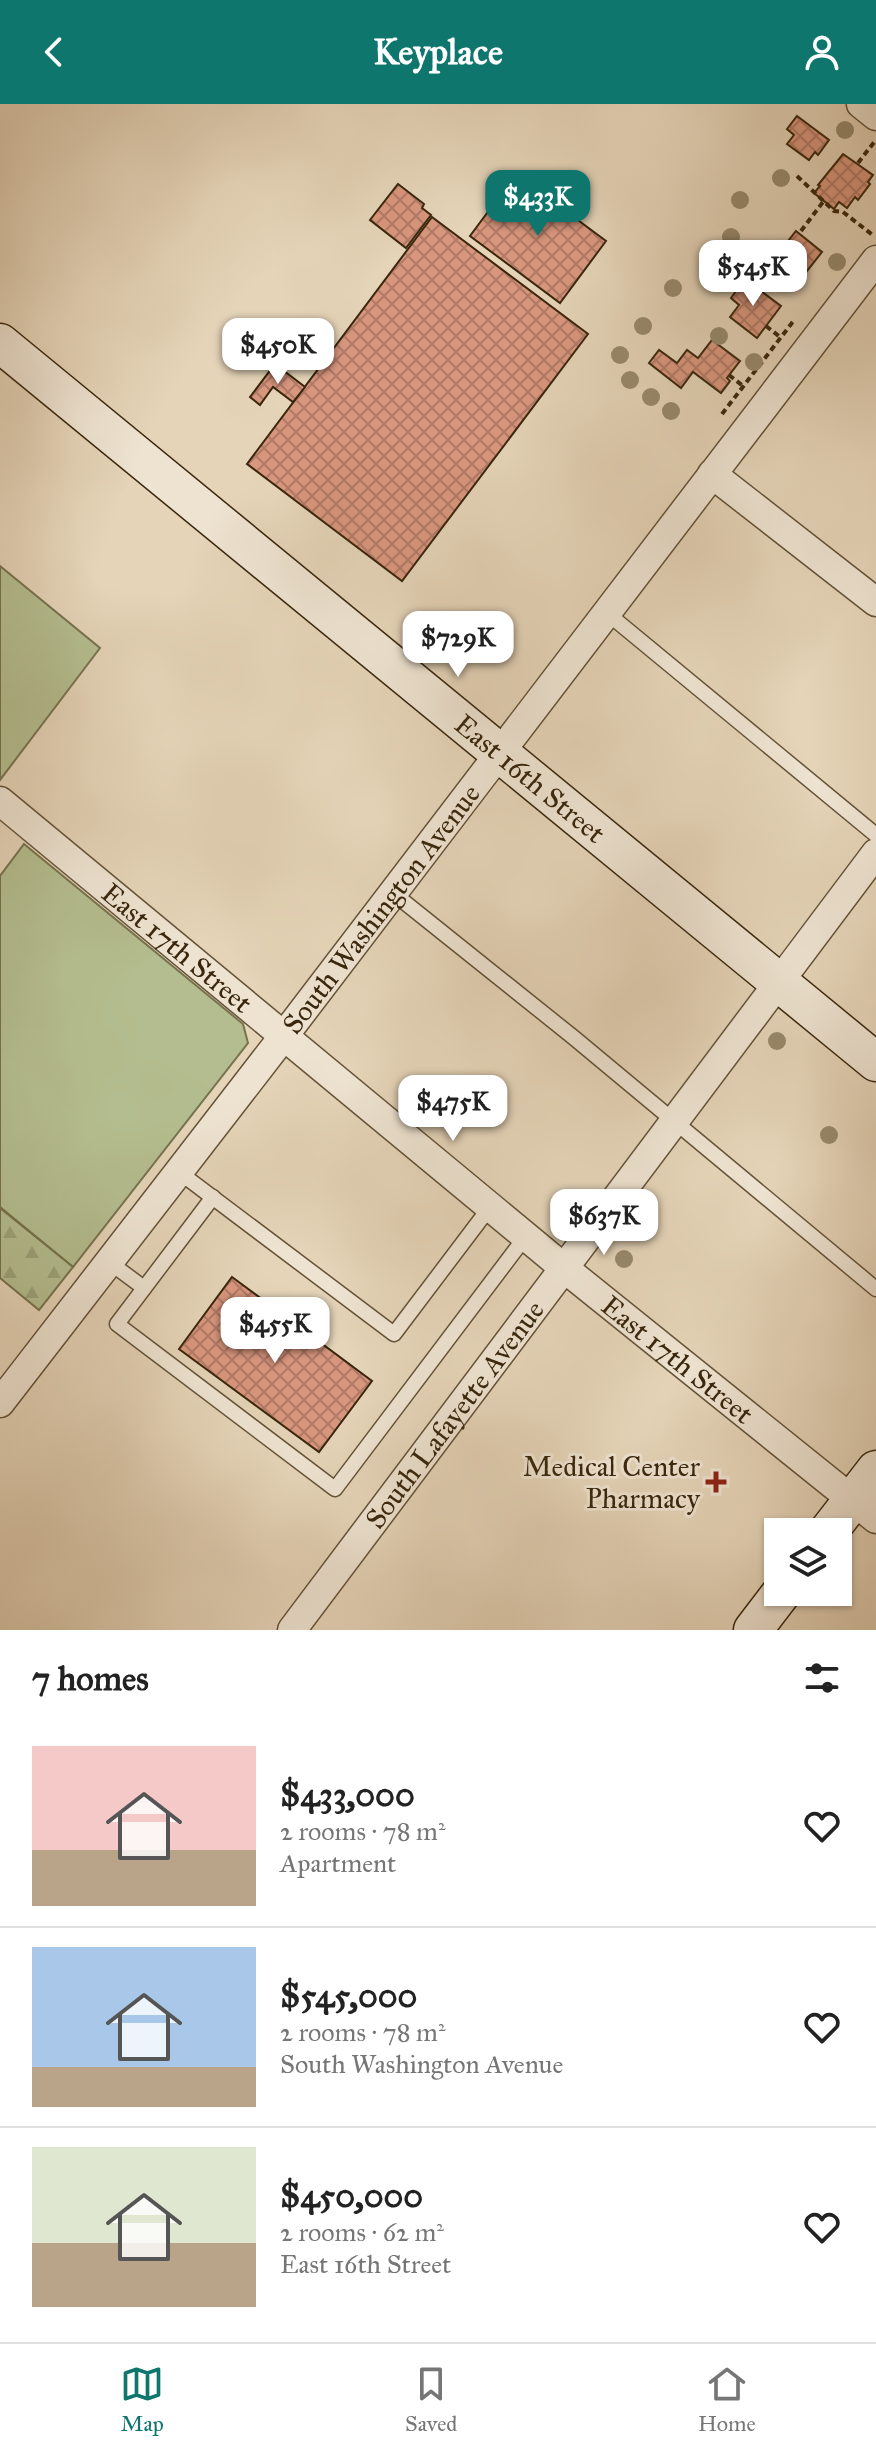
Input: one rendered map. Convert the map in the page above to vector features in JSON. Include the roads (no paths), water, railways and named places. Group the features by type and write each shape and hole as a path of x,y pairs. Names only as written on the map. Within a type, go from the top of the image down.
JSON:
{"main road":[{"name":"East 16th Street","path":"0,343 876,1062"},
{"path":"864,1509 876,1470"},
{"path":"753,1630 771,1606"}],"street":[{"path":"861,104 876,116"},
{"name":"South Washington Avenue","path":"0,1403 876,260"},
{"path":"712,474 876,602"},
{"name":"East 17th Street","path":"0,801 564,1268 864,1509"},
{"name":"South Lafayette Avenue","path":"292,1630 876,853"}],"lane":[{"path":"607,613 876,835"},
{"path":"393,893 876,1289"},
{"path":"179,1172 394,1334 490,1207"},
{"path":"213,1197 117,1324 335,1489 526,1236"},
{"path":"109,1262 144,1288"}],"place":[{"name":"Medical Center Pharmacy","path":"716,1482"}]}
